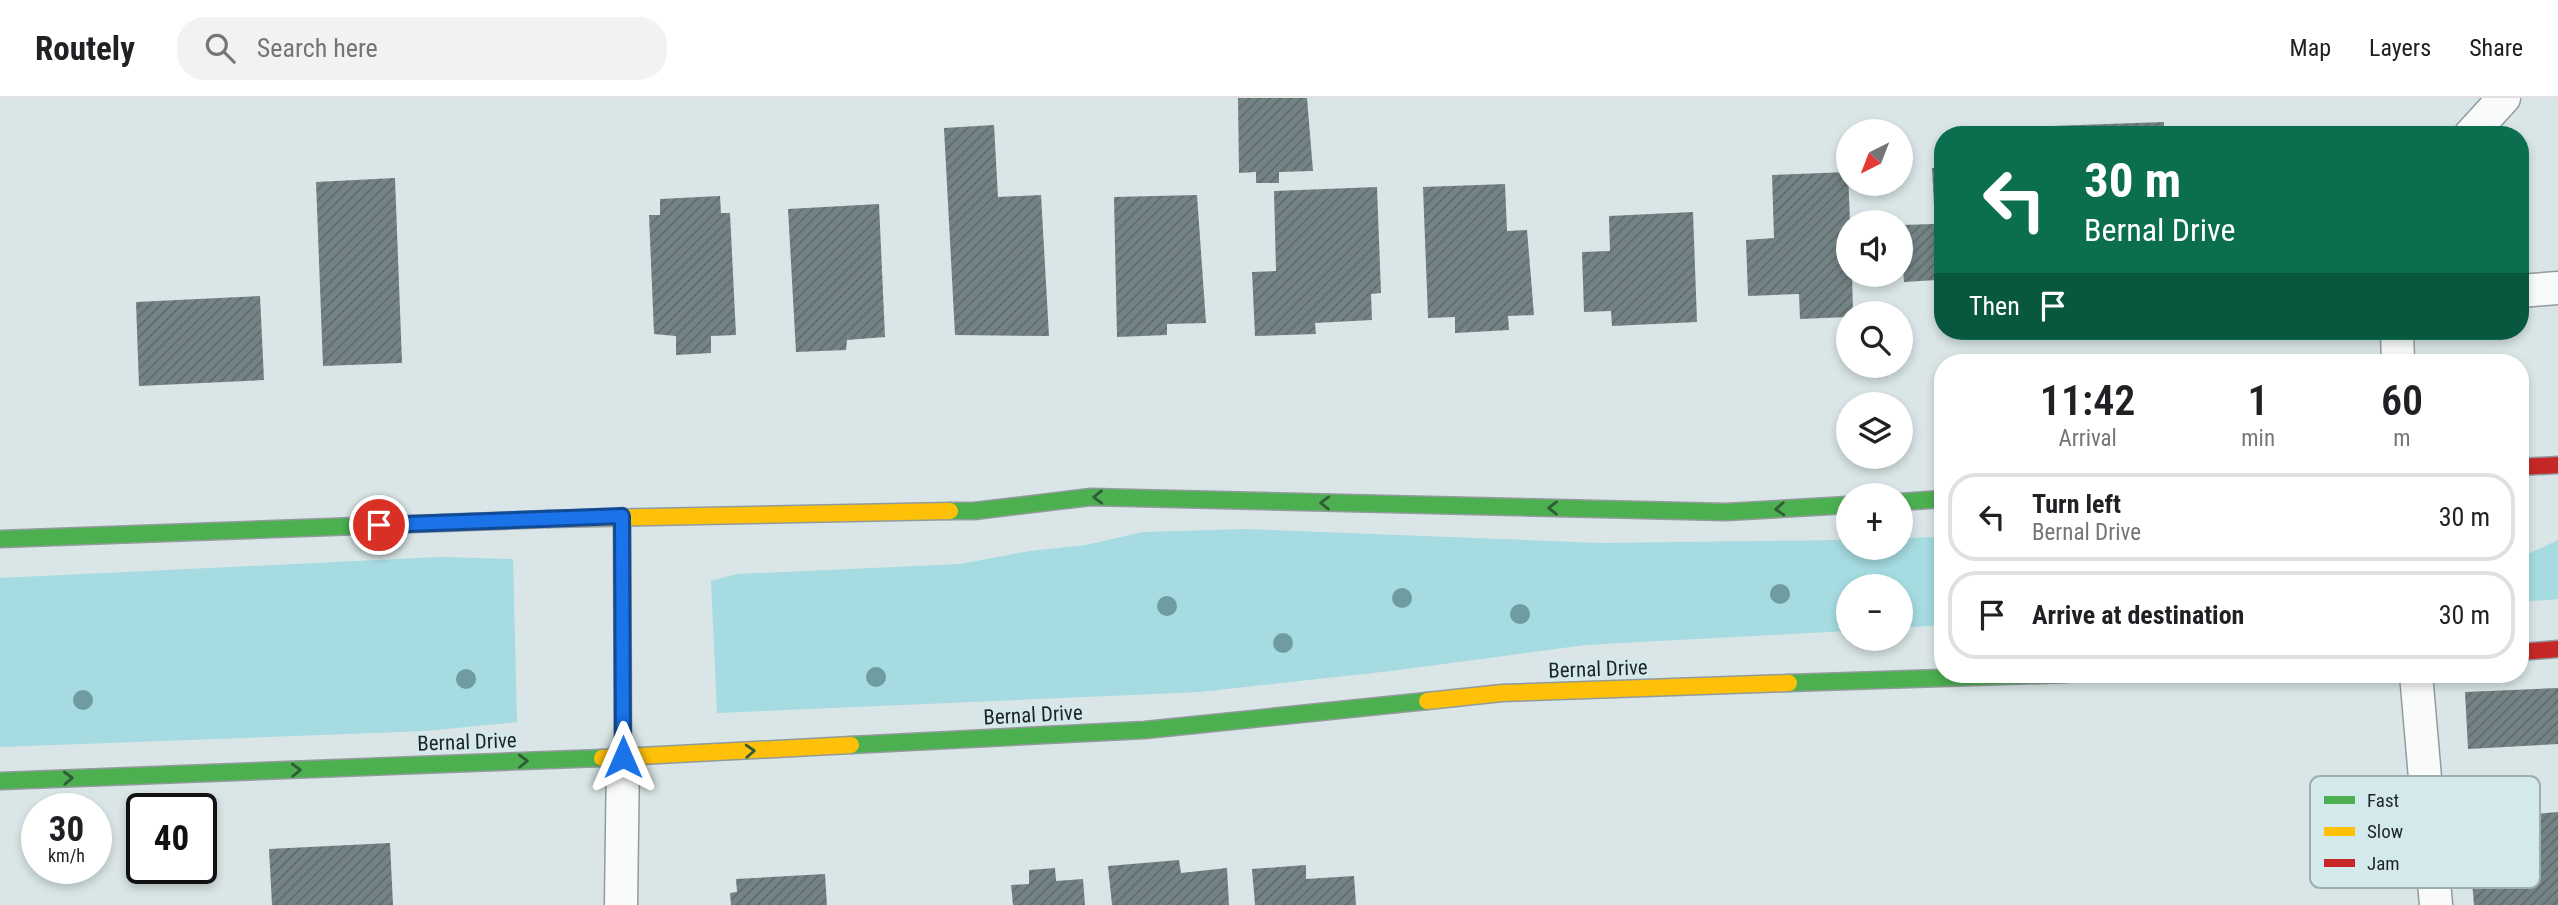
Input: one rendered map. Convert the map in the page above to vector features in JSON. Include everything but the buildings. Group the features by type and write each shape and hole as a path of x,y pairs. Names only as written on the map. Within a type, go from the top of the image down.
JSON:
{"street":[{"path":"2529,467 2558,465"},
{"path":"0,538 622,516 974,511 1091,497 1726,512 1836,506"},
{"path":"1913,501 1934,500"},
{"path":"622,516 623,757"},
{"path":"2529,651 2558,649"},
{"name":"Bernal Drive","path":"0,781 623,757 1144,730 1502,693 1934,678"}],"lane":[{"path":"2478,126 2504,98"},
{"path":"2529,290 2558,288"},
{"path":"2417,683 2425,776"},
{"path":"621,905 623,757"}],"shaded area":[{"path":"1247,529 1600,543 1836,540 1836,560 1913,560 1913,538 1934,537 1934,626 1913,627 1913,574 1836,574 1836,632 1585,645 1391,671 1200,692 717,713 711,581 737,574 960,564 1030,551 1086,545 1143,532"},
{"path":"2558,540 2558,599 2529,601 2529,554"},
{"path":"440,557 513,559 517,722 426,731 0,747 0,578"}],"traffic: fast":[{"path":"950,511 974,511 1091,497 1726,512 1836,506"},
{"path":"1913,501 1934,500"},
{"path":"622,516 623,757"},
{"path":"0,539 548,519"},
{"path":"1789,683 1934,678"},
{"path":"851,745 1145,730 1427,701"},
{"path":"0,781 602,758"}],"traffic: slow":[{"path":"548,519 950,511"},
{"path":"1427,701 1502,693 1789,683"},
{"path":"602,758 851,745"}],"traffic: jam":[{"path":"2529,467 2558,465"},
{"path":"2529,651 2558,649"}],"route":[{"path":"379,525 622,516 623,757"}]}
